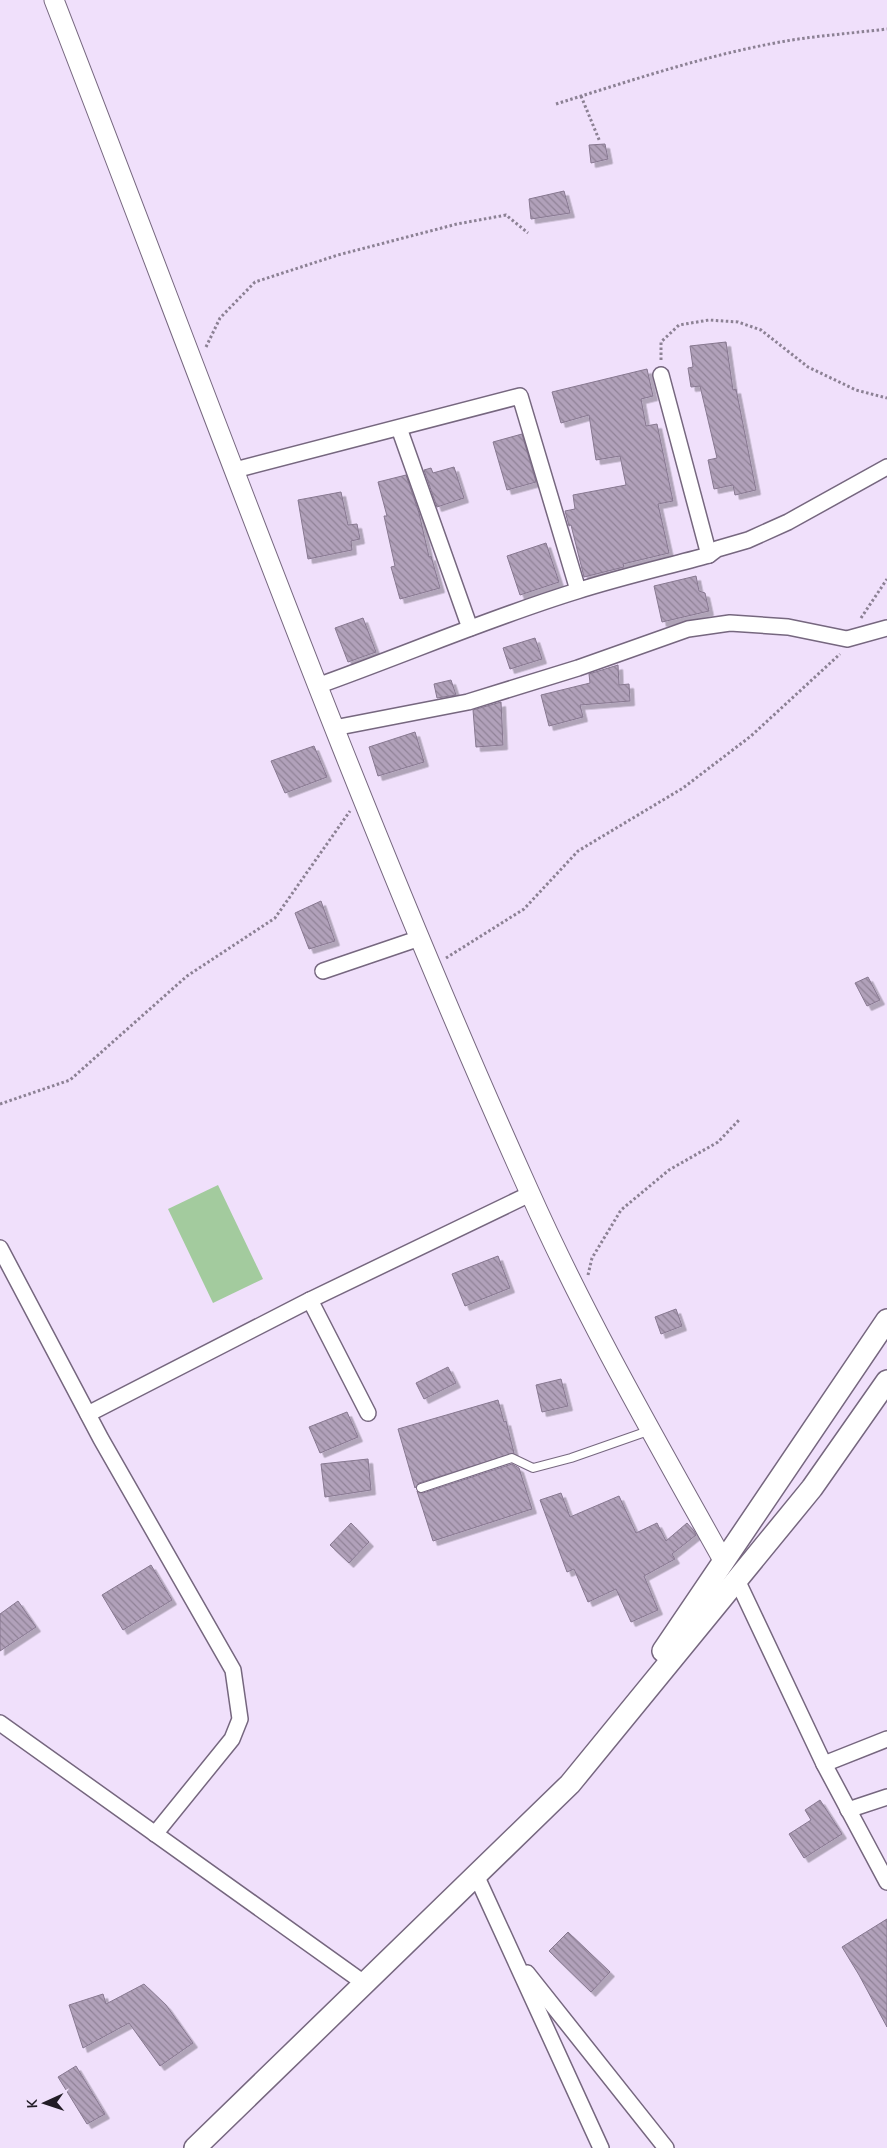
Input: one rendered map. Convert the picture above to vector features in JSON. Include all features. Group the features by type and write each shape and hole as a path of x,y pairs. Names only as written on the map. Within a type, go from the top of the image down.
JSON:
{"main road":[{"path":"570,1784 724,1562 887,1320"},
{"path":"195,2148 570,1784 812,1488 887,1381"}],"street":[{"path":"54,0 360,796 432,966 530,1194 619,1373 724,1562"},
{"path":"661,375 709,555"},
{"path":"235,470 520,396 578,590"},
{"path":"399,428 470,628"},
{"path":"317,686 394,659 470,628 578,590 709,555 717,549 748,540 788,522 887,467"},
{"path":"334,728 468,702 578,668 688,629 730,623 788,627 847,639 887,628"},
{"path":"323,971 420,938"},
{"path":"88,1414 310,1300 530,1194"},
{"path":"0,1248 88,1414 233,1670 239,1699 240,1718 232,1739 155,1834"},
{"path":"310,1300 368,1414"},
{"path":"737,1580 824,1764 887,1882"},
{"path":"0,1724 364,1982"},
{"path":"824,1764 887,1739"},
{"path":"848,1810 887,1797"},
{"path":"476,1874 601,2148"},
{"path":"512,1953 666,2148"}],"lane":[{"path":"421,1488 512,1458 533,1468 651,1430"}],"path":[{"path":"556,104 653,74 727,54 791,40 887,29"},
{"path":"581,96 600,142"},
{"path":"196,368 220,318 255,282 338,255 457,224 506,215 528,233"},
{"path":"661,375 662,342 679,325 709,320 738,322 761,330 808,367 856,390 887,398"},
{"path":"432,966 524,909 578,851 683,788 751,736 840,655 847,639 887,579"},
{"path":"0,1104 70,1080 187,976 275,918 360,796"},
{"path":"583,1300 592,1258 621,1210 669,1170 718,1142 740,1119"}],"green space":[{"path":"218,1185 263,1279 213,1303 168,1209"}],"building":[{"path":"605,144 608,159 591,163 589,145"},
{"path":"564,191 570,213 531,219 529,199"},
{"path":"726,342 733,390 736,389 756,490 735,495 733,485 714,489 708,460 717,458 700,386 691,387 688,368 693,367 690,346"},
{"path":"647,369 653,396 641,399 646,426 657,424 673,501 658,504 669,553 623,564 624,567 584,577 571,525 569,526 565,511 575,509 573,495 626,485 620,456 596,460 589,415 561,423 552,392"},
{"path":"522,434 536,482 507,490 493,442"},
{"path":"454,467 464,498 437,507 424,470 431,468 433,473"},
{"path":"406,475 419,513 429,557 431,556 440,588 400,599 391,567 395,566 384,516 387,516 378,482"},
{"path":"341,492 348,525 357,524 360,539 351,541 352,550 308,559 298,500"},
{"path":"546,543 559,582 520,595 507,556"},
{"path":"696,576 699,591 705,593 709,611 662,622 654,586"},
{"path":"363,618 376,652 348,662 335,628"},
{"path":"535,638 542,659 510,669 503,648"},
{"path":"618,665 619,685 629,684 630,701 580,705 583,717 549,726 541,695 590,683 589,674"},
{"path":"451,680 456,695 437,698 434,684"},
{"path":"501,702 503,745 476,747 473,710"},
{"path":"415,732 424,762 378,776 369,747"},
{"path":"314,746 327,777 285,793 271,761"},
{"path":"321,901 335,941 309,949 295,913"},
{"path":"868,977 880,1000 867,1006 855,983"},
{"path":"498,1256 510,1288 465,1306 452,1274"},
{"path":"676,1309 682,1326 661,1334 655,1317"},
{"path":"448,1367 456,1383 424,1399 416,1383"},
{"path":"561,1379 568,1406 542,1412 536,1385"},
{"path":"498,1400 504,1422 506,1421 514,1453 419,1483 415,1488 398,1429"},
{"path":"347,1412 358,1437 320,1453 309,1427"},
{"path":"368,1459 371,1490 325,1497 321,1464"},
{"path":"512,1464 519,1468 532,1509 433,1541 417,1491 423,1493"},
{"path":"561,1493 570,1517 619,1496 636,1533 657,1523 666,1541 687,1523 694,1531 696,1535 672,1554 675,1559 644,1576 658,1610 631,1622 616,1589 588,1602 574,1569 567,1572 540,1500"},
{"path":"351,1523 369,1542 349,1563 330,1545"},
{"path":"151,1565 172,1600 123,1630 102,1595"},
{"path":"18,1601 36,1627 0,1651 0,1614"},
{"path":"820,1800 842,1834 804,1858 789,1834 811,1820 805,1810"},
{"path":"887,1919 887,2027 842,1947"},
{"path":"568,1932 610,1972 591,1992 549,1951"},
{"path":"144,1984 166,2005 193,2043 160,2066 129,2023 83,2048 69,2005 103,1994 106,2004"},
{"path":"76,2066 105,2114 87,2124 58,2077"}]}
